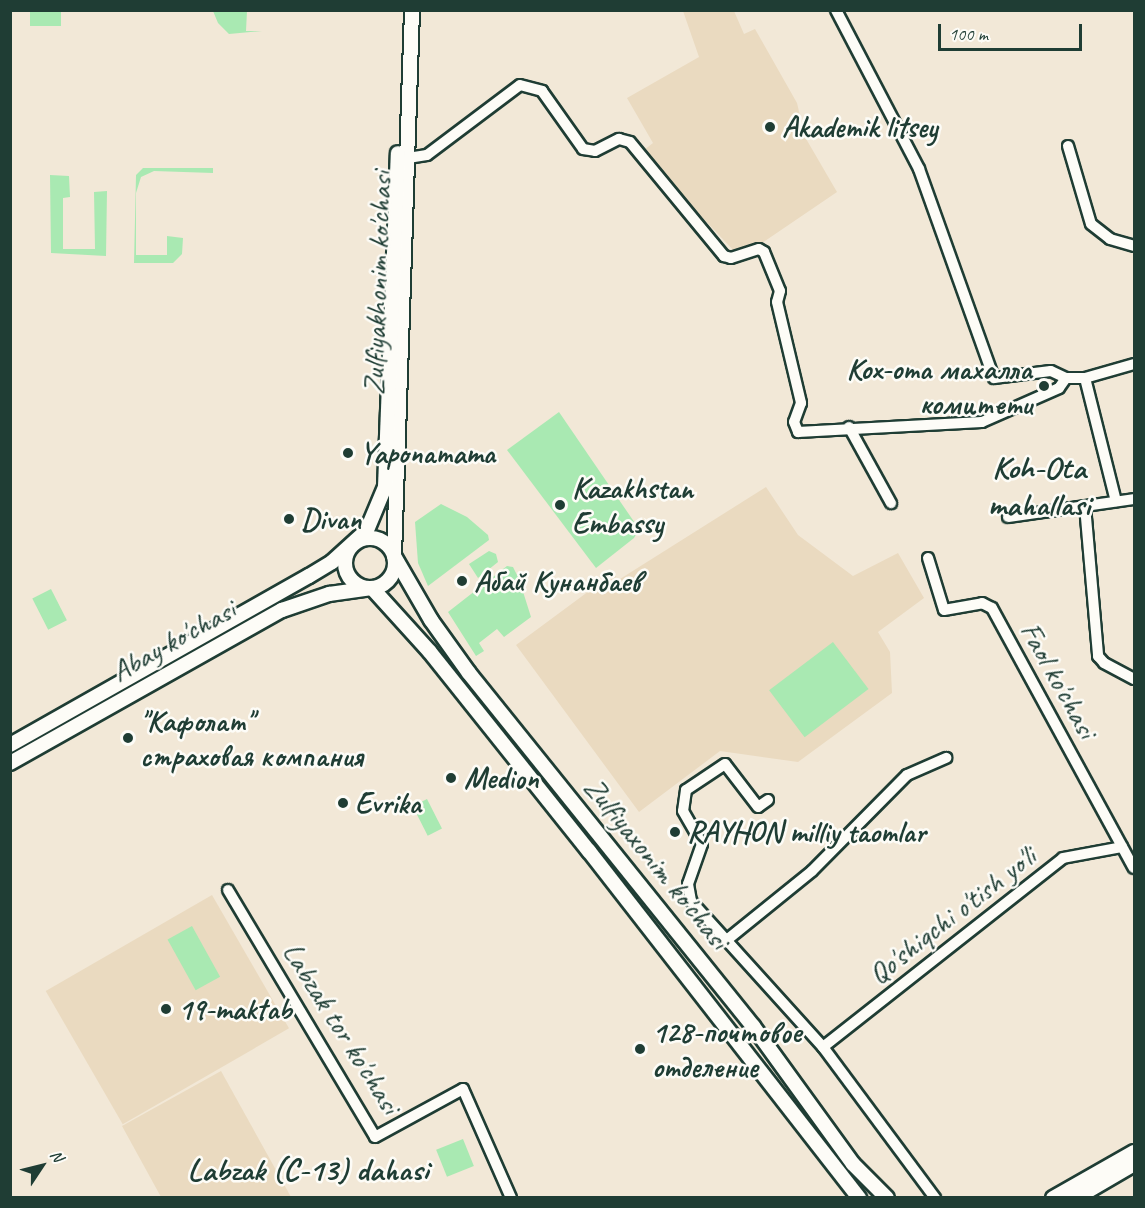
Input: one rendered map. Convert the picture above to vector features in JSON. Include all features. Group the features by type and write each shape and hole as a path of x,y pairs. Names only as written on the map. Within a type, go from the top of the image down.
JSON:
{"main road":[{"name":"Zulfiyakhonim ko'chasi","path":"352,545 374,518 385,487 403,10"},
{"name":"Zulfiyakhonim ko'chasi","path":"394,556 412,10"},
{"path":"376,539 384,542 394,556 391,578 372,588 355,584 346,569 352,545 376,539"},
{"name":"Abay ko'chasi","path":"10,745 309,576 352,545"},
{"name":"Zulfiyaxonim ko'chasi","path":"394,556 430,620 469,673 753,1026 853,1164 887,1197"},
{"name":"Abay ko'chasi","path":"10,763 282,610 329,594 372,588"},
{"name":"Zulfiyaxonim ko'chasi","path":"372,588 428,649 597,860 859,1197"},
{"path":"128,678 137,691"},
{"path":"1053,1197 1134,1152"},
{"path":"1076,1197 1134,1164"}],"street":[{"path":"836,10 919,169 994,378 1051,371 1066,378 1085,378 1134,364"},
{"path":"408,158 427,155 520,85 543,91 587,151 595,151 619,140 630,142 724,256 731,258 759,249 764,252 780,291 777,302 801,403 794,422 794,430 801,433 849,427 982,422 1059,388 1066,378"},
{"path":"1068,146 1091,224 1110,239 1134,246"},
{"path":"1085,378 1116,501"},
{"path":"849,427 891,503"},
{"path":"1008,518 1134,499"},
{"name":"Faol ko'chasi","path":"1084,506 1098,656 1104,663 1134,679"},
{"name":"Faol ko'chasi","path":"928,558 944,610 982,603 992,608 1134,868"},
{"path":"728,939 812,871 907,776 946,758"},
{"path":"768,800 758,807 725,764 686,790 683,811 702,844 691,874 688,894 696,909 728,939 823,1047 935,1197"},
{"name":"Qo'shiqchi o'tish yo'li","path":"823,1047 1063,858 1122,847"},
{"name":"Labzak tor ko'chasi","path":"228,890 375,1137 462,1089 511,1197"}],"shaded area":[{"name":"Akademik litsey","path":"683,11 734,11 744,34 755,29 797,103 805,137 837,192 759,245 736,253 663,176 644,150 653,143 627,98 699,57"},
{"path":"766,487 798,535 853,576 898,553 924,598 878,632 890,652 892,693 798,762 720,751 639,812 516,645 612,574 620,579"},
{"name":"19-maktab","path":"212,895 289,1028 123,1124 46,991"},
{"path":"221,1071 291,1197 161,1197 122,1126"}],"green space":[{"path":"30,11 61,11 61,26 30,26"},
{"path":"213,11 247,11 246,31 262,31 229,34 218,23"},
{"path":"143,168 213,168 213,173 154,171 141,177 136,193 136,255 167,255 167,236 183,238 182,254 173,263 134,263 136,175"},
{"path":"50,175 69,176 70,197 63,198 63,249 95,249 94,192 107,191 106,256 51,253"},
{"path":"559,412 639,529 634,538 596,568 507,450"},
{"path":"441,504 467,517 488,535 489,540 428,586 418,563 415,522"},
{"path":"489,551 496,554 498,562 478,578 469,564"},
{"path":"507,566 513,567 519,579 531,617 504,637 497,629 479,643 484,651 476,656 448,612"},
{"path":"51,589 67,620 48,630 32,599"},
{"path":"833,642 869,689 805,737 769,690"},
{"path":"427,799 442,828 428,836 413,806"},
{"path":"192,926 220,977 196,990 168,940"},
{"path":"463,1139 474,1166 447,1177 436,1150"}],"place":[{"name":"Akademik litsey","path":"770,127"},
{"name":"Кох-ота махалла комитети","path":"1044,386"},
{"name":"Yaponamama","path":"348,453"},
{"name":"Kazakhstan Embassy","path":"560,505"},
{"name":"Divan","path":"289,519"},
{"name":"Абай Кунанбаев","path":"462,581"},
{"name":"\"Кафолат\" страховая компания","path":"128,738"},
{"name":"Medion","path":"451,778"},
{"name":"Evrika","path":"343,803"},
{"name":"RAYHON milliy taomlar","path":"675,832"},
{"name":"19-maktab","path":"166,1009"},
{"name":"128-почтовое отделение","path":"640,1049"}],"district":[{"name":"Koh-Ota mahallasi","path":"1039,488"},
{"name":"Labzak (C-13) dahasi","path":"308,1170"}]}
